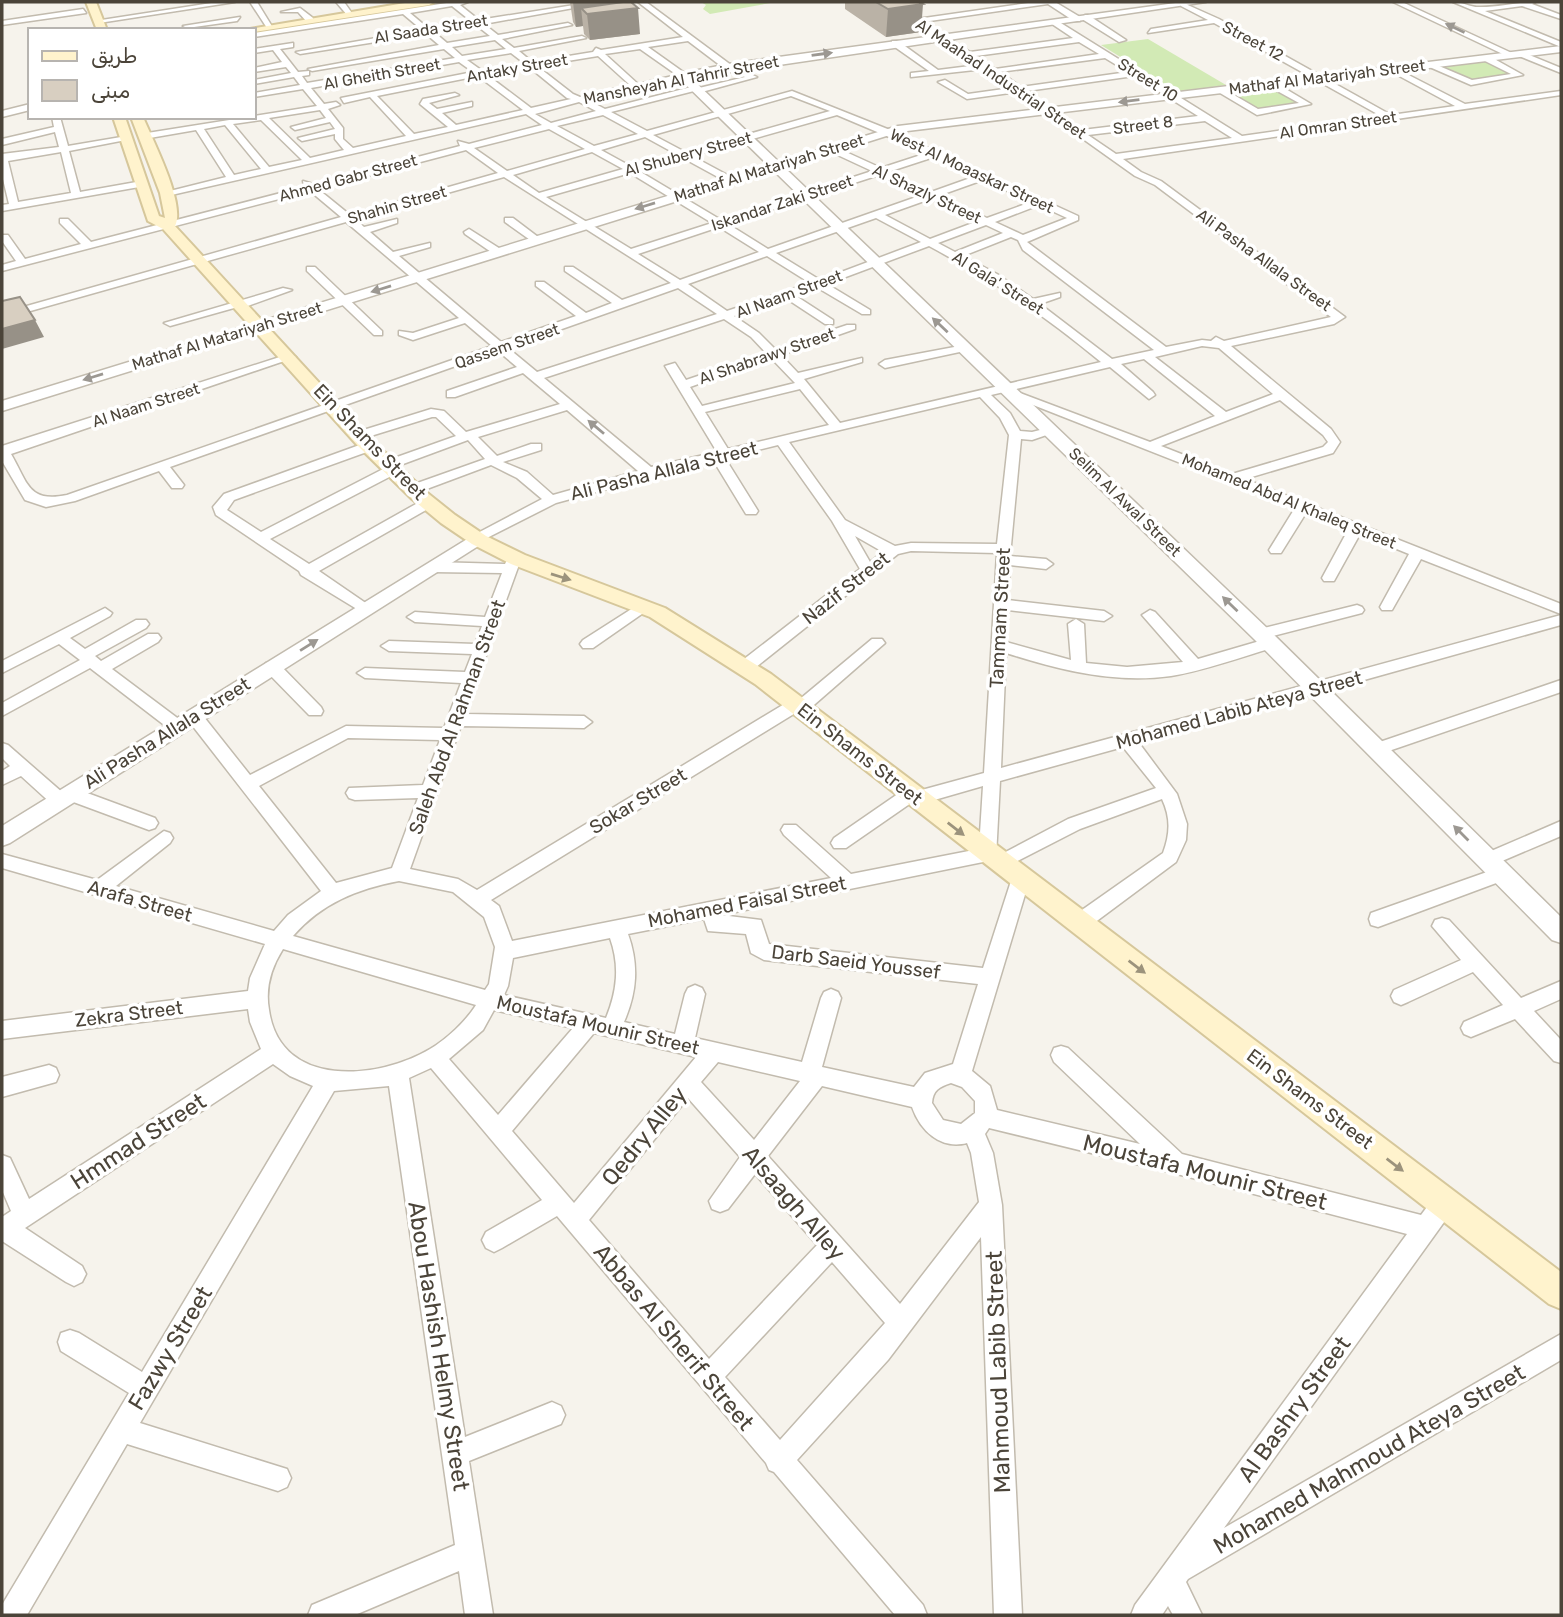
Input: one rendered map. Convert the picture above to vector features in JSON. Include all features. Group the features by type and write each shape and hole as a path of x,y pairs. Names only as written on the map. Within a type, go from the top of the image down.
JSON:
{"main road":[{"path":"91,2 100,25"},
{"path":"243,22 270,26 426,2"},
{"path":"83,11 88,28"},
{"name":"Ein Shams Street","path":"120,119 153,218 168,226 237,304 260,325 411,489 428,503 512,564 645,607 682,626 745,667 1561,1292"},
{"path":"137,119 167,193 172,213 168,226"}],"street":[{"path":"100,25 176,6 232,2"},
{"path":"254,2 270,26"},
{"path":"340,2 351,14"},
{"path":"256,35 327,24 395,8 468,2"},
{"path":"541,2 638,87"},
{"name":"Al Saada Street","path":"300,52 604,2"},
{"path":"642,2 728,67"},
{"name":"Al Maahad Industrial Street","path":"886,2 994,71 1115,157"},
{"path":"967,14 956,7 997,2 1007,9"},
{"path":"916,21 1049,2 1122,40"},
{"name":"Mansheyah Al Tahrir Street","path":"167,193 309,163 350,165 352,153 728,67 1201,2"},
{"path":"1397,2 1517,55 1561,71"},
{"path":"1457,2 1561,47"},
{"path":"1521,2 1560,18"},
{"path":"1477,10 1533,2"},
{"path":"225,3 243,22"},
{"name":"Street 12","path":"1182,3 1390,118"},
{"path":"454,4 570,96 730,180"},
{"path":"176,6 188,28 243,22"},
{"path":"395,8 428,30 462,60 531,112 530,115 594,148 771,252 866,312"},
{"path":"285,12 300,10 310,20"},
{"path":"2,23 15,21 19,28 83,11"},
{"path":"182,18 219,13"},
{"path":"650,19 662,17"},
{"path":"1151,30 1216,21"},
{"name":"Street 10","path":"1053,22 1242,140"},
{"path":"327,24 393,90"},
{"path":"256,82 498,37 571,28 588,29"},
{"name":"Al Gheith Street","path":"256,95 582,38"},
{"name":"Antaky Street","path":"256,118 322,107 480,73 690,38"},
{"path":"968,55 1081,39"},
{"path":"895,43 936,72"},
{"path":"256,51 290,45"},
{"path":"274,47 332,119 340,139 352,153"},
{"path":"643,47 682,76"},
{"name":"Mathaf Al Matariyah Street","path":"2,406 887,132 1047,110 1517,55 1561,47"},
{"path":"994,71 1108,55"},
{"path":"1429,65 1471,83 1520,75 1486,58"},
{"path":"256,61 284,60"},
{"path":"256,69 284,60"},
{"path":"914,75 986,66"},
{"name":"Ahmed Gabr Street","path":"2,268 311,187 350,165 466,146 753,77 728,67"},
{"path":"1393,69 1464,107"},
{"path":"942,82 967,97 1137,74"},
{"name":"Selim Al Awal Street","path":"682,76 1265,638 1561,933"},
{"path":"1219,90 1257,112 1306,105 1271,84"},
{"name":"Shahin Street","path":"2,316 792,93"},
{"name":"West Al Moaaskar Street","path":"792,93 887,132 1075,219 1023,239"},
{"name":"Al Omran Street","path":"1115,157 1561,93"},
{"path":"454,94 424,101 456,129"},
{"path":"256,104 313,95"},
{"path":"372,95 414,139"},
{"path":"435,112 469,104"},
{"path":"2,114 28,108"},
{"name":"Al Shubery Street","path":"538,196 837,111"},
{"path":"263,117 309,163"},
{"name":"Street 8","path":"1080,133 1206,118"},
{"path":"54,119 59,128 76,195"},
{"name":"Antaky Street","path":"144,136 249,119"},
{"path":"295,127 332,119"},
{"path":"227,122 268,172"},
{"path":"198,127 233,180"},
{"path":"2,142 59,128"},
{"path":"302,138 339,131"},
{"path":"445,131 504,174 727,316 774,353 838,428"},
{"path":"14,205 2,158 127,139"},
{"name":"Al Shazly Street","path":"832,149 1023,239"},
{"name":"Iskandar Zaki Street","path":"630,253 934,154"},
{"name":"Ali Pasha Allala Street","path":"2,837 477,538 551,500 721,455 984,394 1012,392 1111,363 1273,329 1330,322 1339,317 1157,183 1138,174 1115,157"},
{"path":"288,167 649,472"},
{"name":"Ali Pasha Allala Street","path":"1138,174 1147,186 1323,313 1273,329"},
{"name":"Qassem Street","path":"2,451 30,497 36,501 58,502 841,229 982,177"},
{"path":"2,208 142,184"},
{"name":"Al Naam Street","path":"451,394 727,316 1039,202"},
{"name":"Al Gala' Street","path":"878,215 993,276 1111,363 1149,395"},
{"path":"64,220 89,246"},
{"path":"509,220 537,240"},
{"path":"363,230 393,221"},
{"path":"469,232 498,252"},
{"path":"955,255 1011,234"},
{"path":"4,237 23,263"},
{"path":"1023,239 1027,248 1163,352"},
{"path":"393,255 426,245"},
{"path":"311,269 378,333"},
{"path":"569,269 622,305"},
{"path":"993,276 1009,271"},
{"path":"540,284 586,318"},
{"path":"170,323 287,290"},
{"path":"788,295 829,322"},
{"path":"1031,303 1056,295"},
{"path":"403,333 413,337 469,318"},
{"name":"Al Shabrawy Street","path":"683,385 851,327"},
{"path":"1212,342 1327,432 1334,442 1328,450 1233,478"},
{"path":"885,364 965,348"},
{"path":"1146,355 1224,417"},
{"name":"Al Naam Street","path":"2,451 290,357"},
{"path":"699,410 799,381 858,360"},
{"path":"671,366 699,410 751,511"},
{"name":"Mohamed Abd Al Khaleq Street","path":"1012,392 1561,609"},
{"path":"984,394 1006,416 1015,435 1032,436 1052,431"},
{"path":"1150,446 1281,395"},
{"path":"259,539 390,467 467,436 570,405"},
{"path":"365,609 306,572 221,512 223,502 436,413 467,436 503,469 522,475 551,500"},
{"name":"Tammam Street","path":"1003,865 993,777 1003,555 1015,435"},
{"path":"782,441 839,521 869,570"},
{"path":"411,489 536,447"},
{"path":"161,466 177,485"},
{"path":"306,572 428,503"},
{"path":"1276,550 1303,506"},
{"path":"839,521 893,551"},
{"path":"1329,578 1356,528"},
{"name":"Nazif Street","path":"745,667 893,551 911,547 1003,555 1046,564"},
{"path":"1387,607 1417,552"},
{"path":"433,567 512,564"},
{"name":"Saleh Abd Al Rahman Street","path":"399,874 512,564"},
{"path":"1001,604 1104,616"},
{"path":"588,644 645,607"},
{"path":"999,645 1080,668 1143,673 1194,665 1265,638 1357,610"},
{"path":"2,668 105,613"},
{"path":"1150,615 1194,665"},
{"path":"415,617 491,622"},
{"name":"Mohamed Labib Ateya Street","path":"840,843 914,796 1317,690 1561,620"},
{"path":"92,662 141,624"},
{"path":"1076,624 1080,668"},
{"path":"59,637 92,662 186,721 248,784 333,894"},
{"path":"2,710 92,662 153,638"},
{"name":"Sokar Street","path":"479,898 799,706 877,643"},
{"path":"389,646 481,649"},
{"path":"272,667 314,711"},
{"path":"365,673 471,678"},
{"path":"1377,749 1561,686"},
{"path":"248,784 340,734 352,731 584,722"},
{"path":"1079,923 1170,857 1178,842 1180,825 1177,808 1127,740"},
{"path":"2,749 22,767 65,797 149,823"},
{"path":"2,779 22,767"},
{"path":"355,793 430,791"},
{"name":"Mohamed Faisal Street","path":"505,951 848,882 1003,865 1074,824 1167,791"},
{"path":"1378,919 1495,867 1561,828"},
{"path":"790,830 848,882"},
{"path":"99,889 164,838"},
{"name":"Arafa Street","path":"2,861 278,940"},
{"path":"960,1074 991,977 1003,865"},
{"path":"399,874 439,878 457,884 479,898 497,922 505,951 504,967 493,1001 469,1033 436,1059 398,1076 362,1083 328,1081 307,1075 274,1052 260,1027 256,999 266,959 278,940 303,914 354,884 399,874"},
{"name":"Darb Saeid Youssef","path":"710,910 715,925 754,926 758,947 764,952 991,977"},
{"path":"1442,926 1561,1054"},
{"path":"498,1131 623,1002 628,976 625,951 616,929"},
{"name":"Moustafa Mounir Street","path":"278,940 493,1001 921,1099"},
{"path":"1401,996 1476,962"},
{"path":"1471,1028 1561,990"},
{"path":"682,1045 695,994"},
{"path":"720,1201 813,1075 831,998"},
{"name":"Zekra Street","path":"2,1030 256,999"},
{"name":"Hmmad Street","path":"3,1229 274,1052"},
{"name":"Qedry Alley","path":"567,1211 713,1052"},
{"path":"1061,1055 1177,1163"},
{"name":"Abbas Al Sherif Street","path":"436,1059 778,1461 913,1615"},
{"path":"960,1074 969,1078 982,1091 985,1100 978,1124 952,1134 942,1132 926,1118 921,1099 927,1084 934,1078 960,1074"},
{"path":"2,1087 48,1075"},
{"name":"Abou Hashish Helmy Street","path":"398,1076 479,1615"},
{"name":"Fazwy Street","path":"12,1615 328,1081"},
{"name":"Alsaagh Alley","path":"688,1082 901,1323"},
{"name":"Moustafa Mounir Street","path":"978,1124 1177,1163 1426,1228"},
{"name":"Mahmoud Labib Street","path":"978,1124 991,1205 1008,1615"},
{"path":"2,1166 25,1214"},
{"name":"Al Bashry Street","path":"1145,1615 1444,1203"},
{"path":"778,1461 879,1351 991,1205"},
{"path":"494,1241 567,1211"},
{"path":"3,1229 74,1274"},
{"path":"708,1378 832,1245"},
{"path":"70,1342 146,1389"},
{"name":"Mohamed Mahmoud Ateya Street","path":"1173,1576 1561,1346"},
{"path":"456,1453 551,1415"},
{"path":"122,1430 278,1478"},
{"path":"322,1615 469,1553"},
{"path":"1173,1576 1188,1615"}],"green space":[{"path":"701,2 776,2 710,14 703,9 706,5"},
{"path":"1148,39 1226,85 1177,92 1101,45"},
{"path":"1481,60 1513,75 1467,81 1437,65"},
{"path":"1271,87 1301,104 1256,110 1226,92"}],"building":[{"path":"631,2 638,8 587,14 581,8"},
{"path":"876,2 919,2 923,4 888,9"},
{"path":"20,297 35,320 2,329 2,301"}]}
